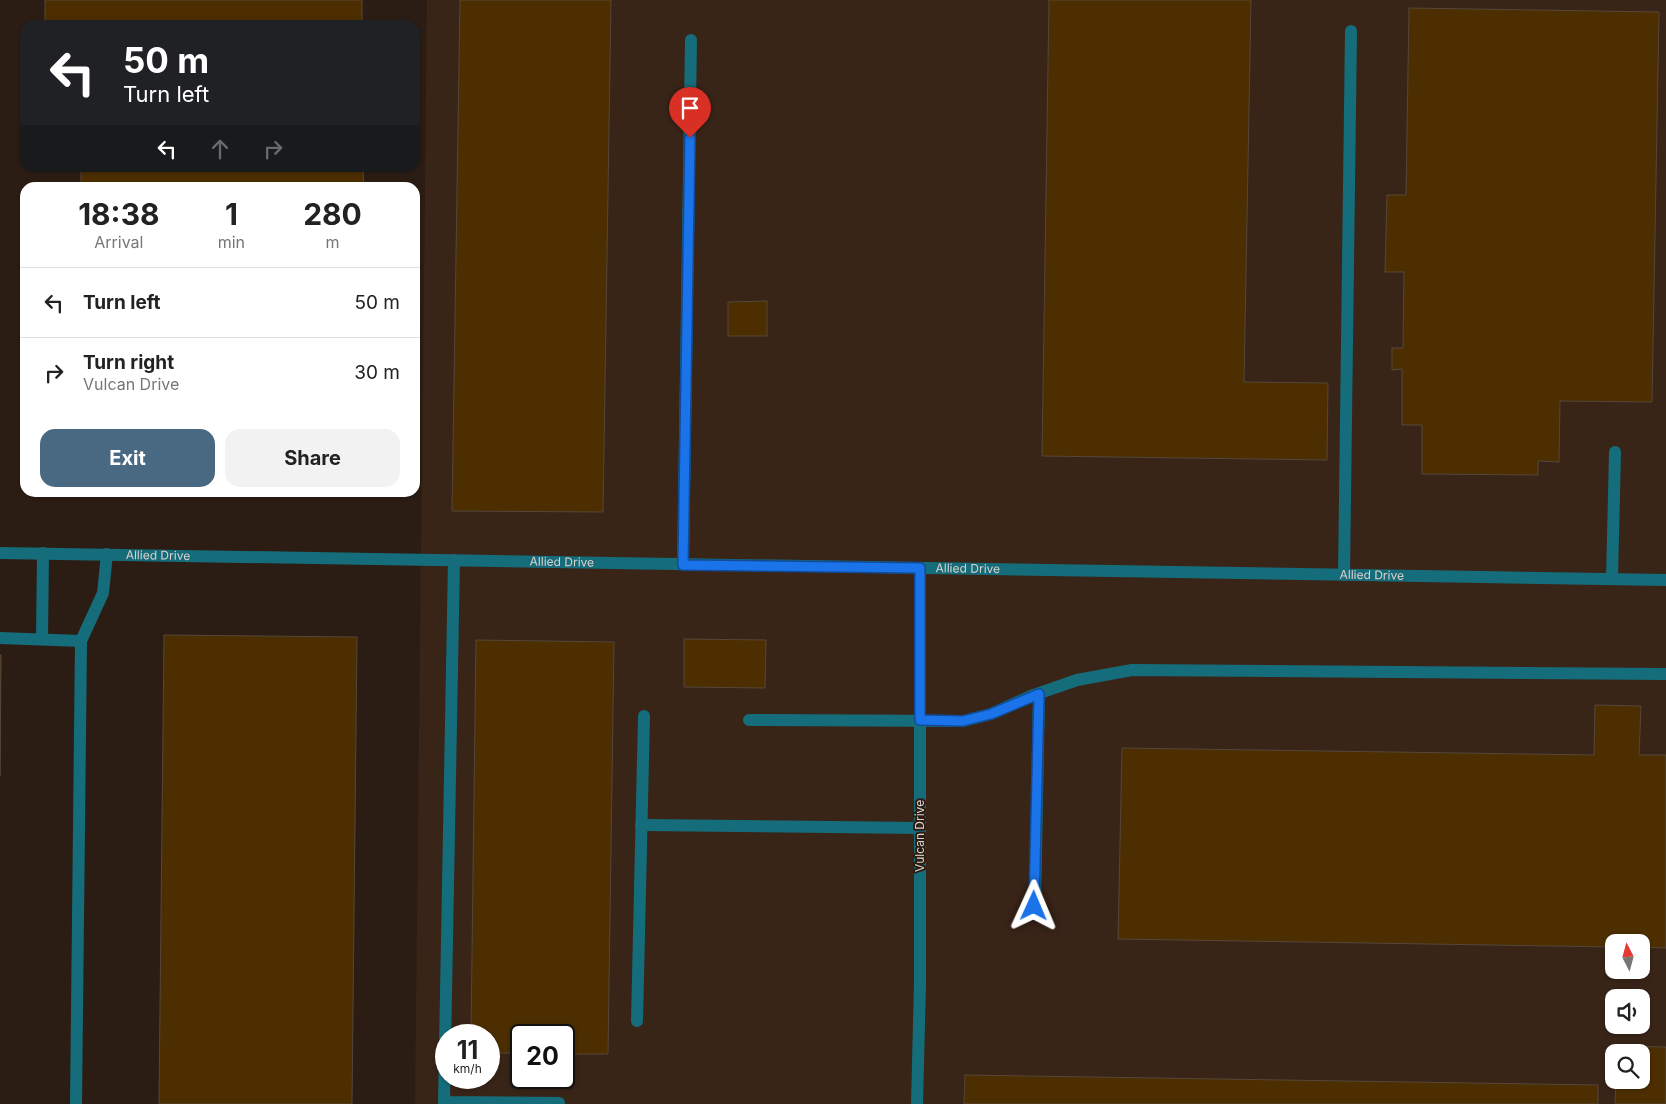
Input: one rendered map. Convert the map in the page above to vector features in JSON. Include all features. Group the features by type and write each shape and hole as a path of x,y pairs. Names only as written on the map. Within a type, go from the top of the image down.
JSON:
{"street":[{"path":"1344,574 1352,31"},
{"path":"683,565 691,40"},
{"path":"1612,579 1615,452"},
{"name":"Allied Drive","path":"0,552 683,565 1666,580"},
{"path":"42,640 43,553"},
{"path":"76,1104 81,640 104,593 106,554"},
{"path":"454,560 444,1102 559,1103"},
{"name":"Vulcan Drive","path":"917,1104 920,984 920,568"},
{"path":"0,638 81,640"},
{"path":"749,720 963,721 991,714 1076,680 1132,670 1666,674"},
{"path":"1034,906 1039,694"},
{"path":"637,1021 644,716"},
{"path":"641,826 920,828"}],"shaded area":[{"path":"427,0 1666,0 1666,1104 415,1104"}],"building":[{"path":"45,0 362,0 362,20 45,20"},
{"path":"460,0 611,0 603,512 452,511"},
{"path":"1049,0 1251,0 1244,382 1328,383 1327,460 1042,456"},
{"path":"1409,8 1659,12 1652,402 1560,401 1559,462 1538,461 1538,475 1422,474 1422,425 1402,425 1402,369 1392,370 1392,348 1403,348 1404,272 1385,272 1387,195 1406,195"},
{"path":"81,172 363,172 364,182 81,182"},
{"path":"767,301 767,336 728,336 728,302"},
{"path":"164,635 357,637 352,1104 159,1104"},
{"path":"684,639 766,640 765,688 684,687"},
{"path":"476,640 614,642 608,1054 575,1054 575,1024 510,1024 510,1053 500,1053 500,1024 471,1024"},
{"path":"0,655 1,655 0,776"},
{"path":"1595,705 1641,706 1639,755 1666,755 1666,948 1650,947 1650,934 1605,934 1605,947 1118,939 1122,748 1594,755"},
{"path":"1650,1047 1666,1047 1666,1104 1615,1104 1616,1089 1650,1089"},
{"path":"965,1075 1598,1085 1598,1104 964,1104"}],"route":[{"path":"690,138 683,565 920,568 920,720 963,721 991,714 1039,694 1034,906"}]}
